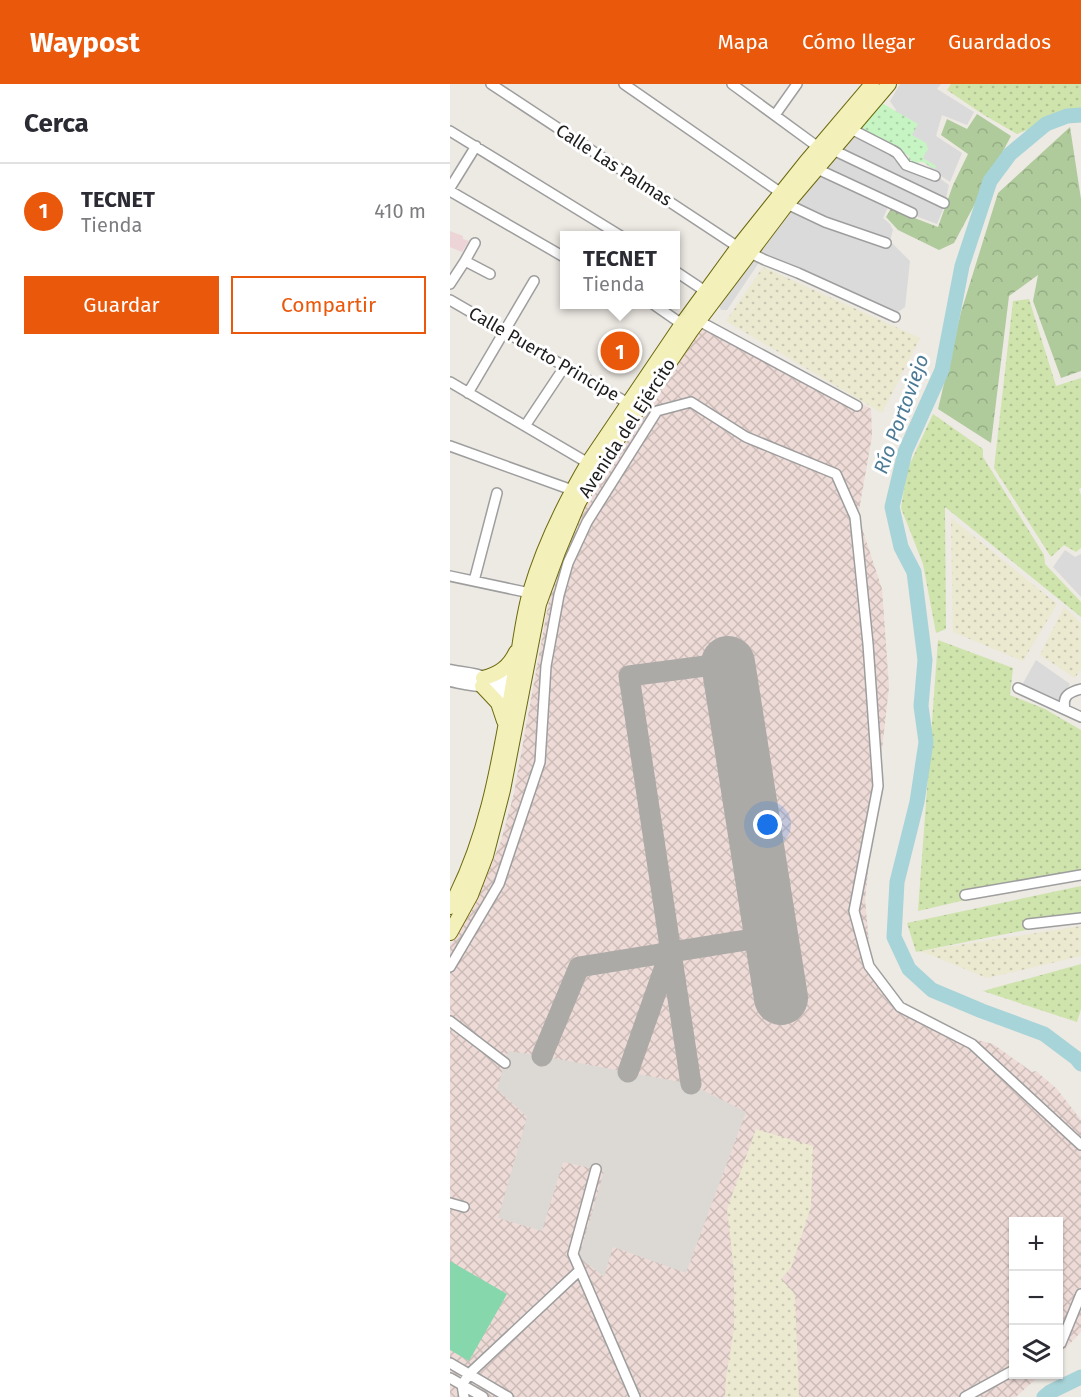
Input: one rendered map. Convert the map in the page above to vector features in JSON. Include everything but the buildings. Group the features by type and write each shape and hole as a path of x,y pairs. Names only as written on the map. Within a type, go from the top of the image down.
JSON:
{"main road":[{"name":"Avenida del Ejército","path":"450,933 471,895 495,824 510,727 509,700 513,678 530,593 546,544 592,467 743,250 811,166 872,84"},
{"name":"Avenida del Ejército","path":"824,147 851,129 889,84"},
{"name":"Avenida del Ejército","path":"690,325 705,291 743,250"},
{"name":"Avenida del Ejército","path":"450,907 472,860 485,820 527,664 539,604 577,494"},
{"path":"510,727 487,683 504,669 520,642"}],"street":[{"name":"Calle Las Palmas","path":"491,84 743,250 895,317"},
{"path":"624,84 784,199 825,222 886,243"},
{"path":"732,84 824,147 944,203"},
{"path":"775,115 797,84"},
{"path":"851,129 897,153 906,165 935,176"},
{"path":"450,131 613,231"},
{"path":"476,146 450,189 560,255"},
{"path":"811,166 912,213"},
{"path":"450,284 475,243"},
{"path":"465,261 489,274"},
{"path":"680,274 705,291"},
{"path":"468,393 534,281"},
{"name":"Calle Puerto Principe","path":"450,300 633,406"},
{"path":"662,309 857,406"},
{"path":"525,426 565,366"},
{"path":"450,382 592,467"},
{"path":"450,967 499,884 540,762 546,666 559,595 568,563 586,522 657,411 691,402 746,437 836,474 855,517 868,644 878,786 854,911 869,966 900,1007 972,1044 1081,1145"},
{"path":"450,446 577,494"},
{"path":"474,581 496,493"},
{"path":"450,576 530,593"},
{"path":"450,680 487,683 513,678 527,664"},
{"path":"450,671 487,683 504,693 509,700"},
{"path":"1018,688 1081,717"},
{"path":"1065,709 1064,703 1068,694 1081,689"},
{"path":"964,895 1081,875"},
{"path":"1028,924 1081,918"},
{"path":"450,1021 505,1063"},
{"path":"597,1169 573,1254 635,1397"},
{"path":"450,1203 464,1207"},
{"path":"464,1397 462,1385 469,1374 580,1270"},
{"path":"1063,1338 1081,1294"},
{"path":"450,1363 508,1397"},
{"path":"964,1397 1009,1373"},
{"path":"450,1378 483,1397"}],"shaded area":[{"path":"900,84 941,84 937,89 974,112 967,125 942,115 936,136 962,153 950,182 921,159 902,119 890,101"},
{"path":"854,135 893,154 894,160 915,171 938,177 949,185 937,224 881,203 888,207 883,218 893,230 890,241 910,261 905,307 891,317 762,258 727,310 721,310 713,293"},
{"path":"450,231 469,241 462,252 450,247"},
{"path":"763,267 920,338 882,413 726,321"},
{"path":"703,327 765,361 834,388 871,409 872,436 858,516 882,589 889,687 865,899 872,976 921,1023 993,1044 1032,1072 1036,1071 1057,1089 1081,1120 1081,1332 1063,1351 1063,1217 1009,1217 1009,1379 1036,1379 1016,1397 450,1397 450,946 475,905 501,841 514,793 549,600 562,556 580,514 600,480"},
{"path":"951,518 1057,604 1023,661 953,632"},
{"path":"1065,550 1075,557 1081,554 1081,597 1053,567"},
{"path":"1064,607 1081,623 1081,669 1075,678 1040,655"},
{"path":"1036,660 1070,684 1059,702 1022,685"},
{"path":"1081,926 1081,956 987,978 921,951"},
{"path":"508,1051 691,1084 746,1112 686,1273 613,1247 604,1277 579,1257 604,1171 563,1162 542,1231 498,1218 527,1117 497,1089"},
{"path":"756,1129 813,1146 811,1207 791,1268 781,1279 795,1294 799,1397 725,1397 734,1328 734,1272 727,1209"}],"green space":[{"path":"951,84 1081,84 1081,109 1017,134 947,90"},
{"path":"880,102 918,124 912,135 926,143 928,149 923,158 936,166 935,169 923,162 919,162 916,166 909,160 909,156 861,129"},
{"path":"977,114 1011,136 954,243 939,250 898,230 886,217 891,209 938,227 953,185 968,154 941,135 947,119 967,129"},
{"path":"1070,127 1081,199 1081,371 1061,378 1033,301 1038,275 1009,296 991,443 938,409 961,312 998,193"},
{"path":"1029,299 1056,386 1081,378 1081,488 1079,489 1081,548 1076,552 1064,545 1051,557 994,468 1013,301"},
{"path":"933,414 983,449 983,457 1044,555 1045,564 1081,602 1081,617 945,507 946,629 936,633 923,564 901,508 907,470"},
{"path":"938,640 1013,668 1010,695 1045,709 1081,730 1081,873 918,911"},
{"path":"1081,886 1081,919 916,952 907,923"},
{"path":"1081,964 1081,1009 1077,1022 983,991"},
{"path":"450,1261 507,1294 469,1361 450,1350"}],"waterway":[{"name":"Río Portoviejo","path":"1081,115 1067,116 1046,124 1010,154 990,181 962,266 942,370 905,452 892,507 901,547 914,572 925,660 921,706 926,742 917,802 897,882 894,937 909,969 932,990 1044,1034 1081,1064"},
{"name":"Río Portoviejo","path":"1044,1397 1081,1377"}],"taxiway":[{"path":"691,1084 629,676 728,663"},
{"path":"542,1056 579,967 771,936"},
{"path":"628,1072 669,955"}],"runway":[{"path":"728,663 781,998"}],"place":[{"name":"TECNET","path":"620,351"}]}
